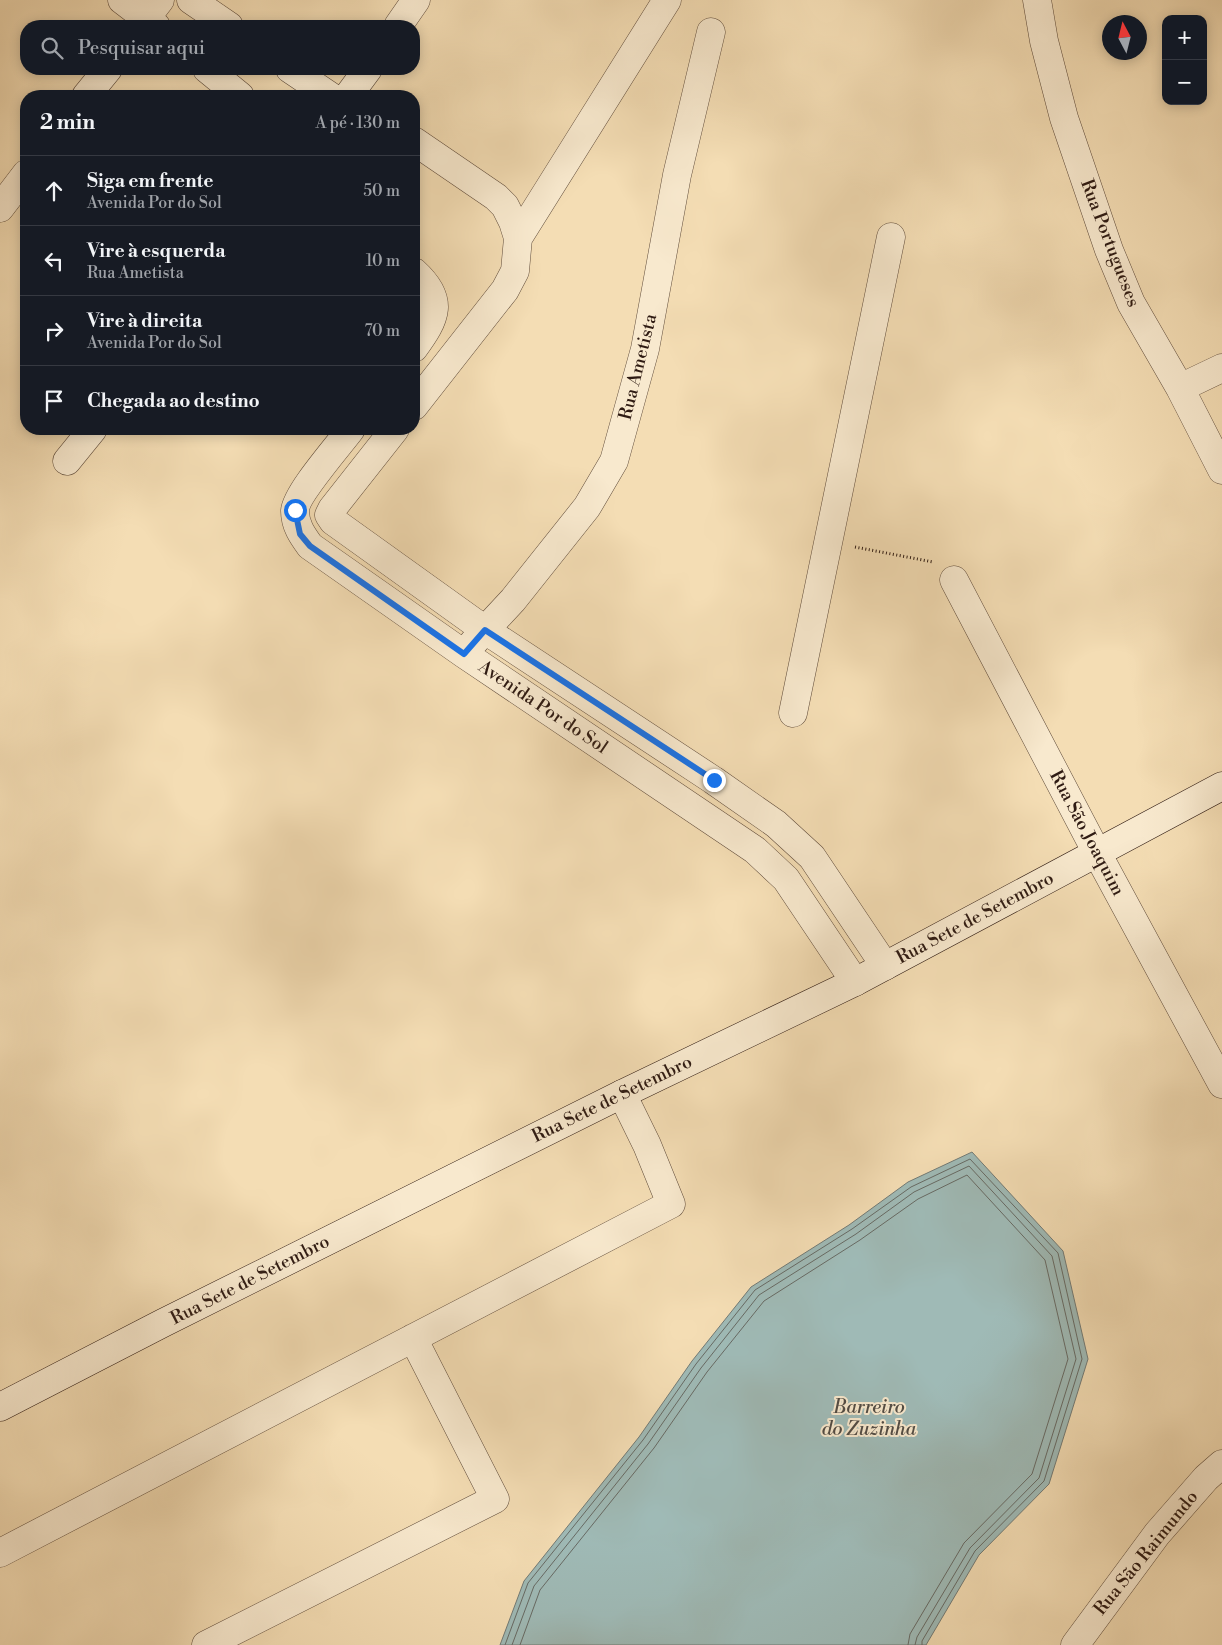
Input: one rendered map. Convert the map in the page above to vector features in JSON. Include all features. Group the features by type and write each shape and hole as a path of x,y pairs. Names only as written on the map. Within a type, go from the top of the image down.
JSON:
{"street":[{"path":"122,0 151,18"},
{"path":"191,0 220,20"},
{"path":"402,20 416,0"},
{"path":"518,238 668,0"},
{"name":"Rua Portugueses","path":"1037,0 1044,41 1064,118 1109,250 1131,303 1180,388 1222,470"},
{"name":"Rua Ametista","path":"464,654 512,600 586,507 614,461 645,350 677,175 711,32"},
{"path":"91,90 103,75"},
{"path":"214,75 233,90"},
{"path":"299,75 321,90"},
{"path":"352,90 364,75"},
{"path":"420,145 496,197 505,206 518,238 515,271 505,290 420,398"},
{"path":"0,208 20,182"},
{"path":"792,712 891,237"},
{"path":"420,278 427,285 434,301 432,320 420,339"},
{"path":"1180,388 1222,368"},
{"path":"67,462 88,435"},
{"name":"Avenida Por do Sol","path":"346,435 303,492 295,510 300,534 310,546 464,654 755,850 786,879 855,982"},
{"name":"Avenida Por do Sol","path":"390,435 332,509 330,517 485,630 714,780 776,824 812,857 885,966"},
{"name":"Rua São Joaquim","path":"954,580 1097,853 1222,1084"},
{"name":"Rua Sete de Setembro","path":"0,1407 163,1323 622,1094 855,982 1222,786"},
{"path":"0,1553 671,1204 647,1145 622,1094"},
{"path":"206,1645 495,1499 413,1338"},
{"name":"Rua São Raimundo","path":"1075,1645 1157,1534 1206,1478 1222,1464"}],"path":[{"path":"828,541 942,564 954,580"}],"water":[{"name":"Barreiro do Zuzinha","path":"972,1152 1063,1251 1088,1359 1049,1484 979,1555 926,1645 500,1645 524,1581 639,1437 692,1361 751,1287 849,1225 908,1182"}],"route":[{"path":"295,510 300,534 310,546 464,654 485,630 714,780"}]}
